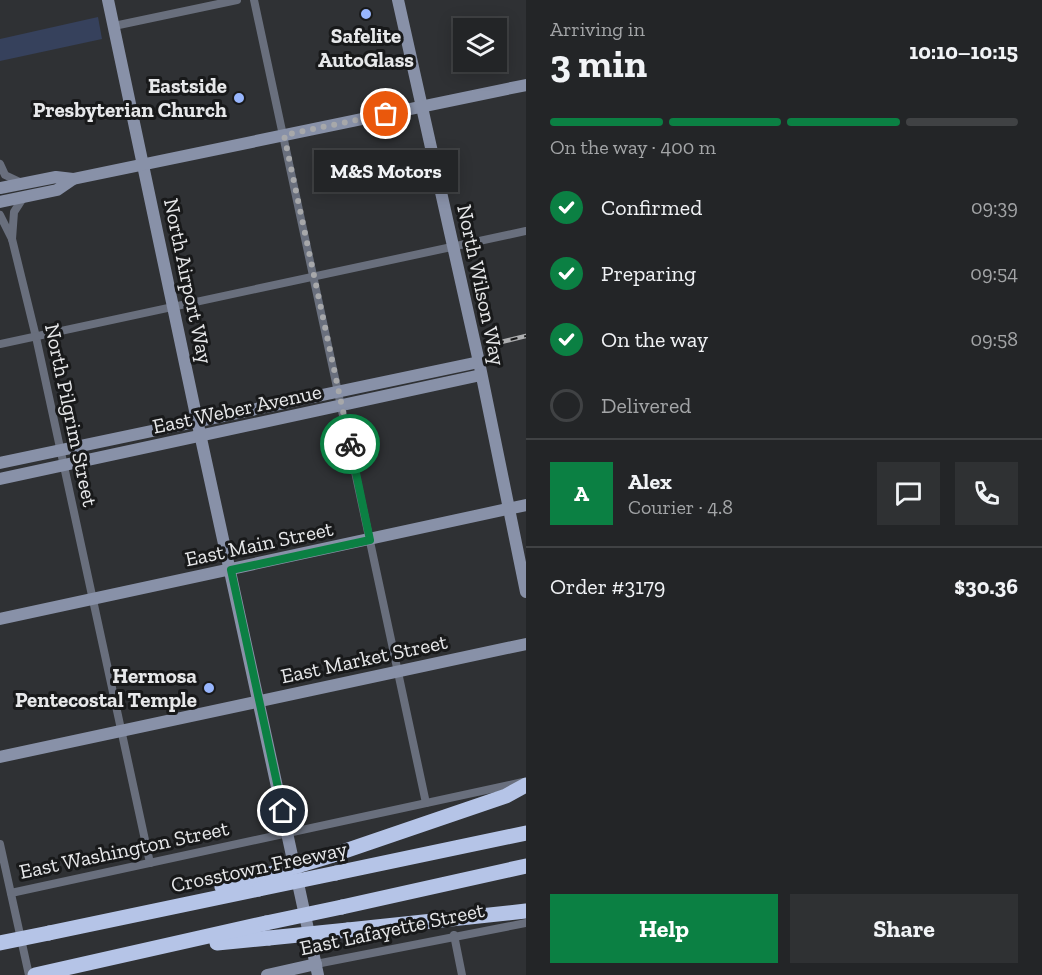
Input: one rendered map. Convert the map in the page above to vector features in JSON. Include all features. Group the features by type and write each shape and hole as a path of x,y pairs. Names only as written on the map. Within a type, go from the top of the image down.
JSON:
{"highway":[{"path":"258,884 333,855 506,796 526,783"},
{"name":"Crosstown Freeway","path":"0,943 146,912 204,892 336,873 526,833"},
{"path":"35,975 161,948 267,930 342,907 526,866"},
{"path":"267,930 348,930 526,910"}],"main road":[{"name":"North Airport Way","path":"108,0 196,420 231,570 317,970"},
{"name":"North Wilson Way","path":"398,0 481,375 526,592"},
{"path":"0,188 56,177 73,179 526,85"},
{"path":"0,202 57,190 73,179"},
{"name":"East Weber Avenue","path":"0,463 478,362"},
{"name":"East Weber Avenue","path":"0,479 481,375"},
{"name":"East Main Street","path":"0,619 526,505"},
{"name":"East Market Street","path":"0,757 526,644"},
{"name":"East Lafayette Street","path":"267,975 317,970"}],"street":[{"path":"114,26 237,0"},
{"path":"254,0 426,803"},
{"path":"0,164 5,175 25,183"},
{"name":"North Pilgrim Street","path":"12,239 14,212 24,197"},
{"name":"North Pilgrim Street","path":"0,215 12,239 36,337 150,863"},
{"path":"0,344 526,231"},
{"name":"East Washington Street","path":"11,892 526,783"},
{"path":"0,844 29,975"},
{"name":"East Lafayette Street","path":"317,970 454,935 526,923"},
{"path":"454,935 462,975"}],"shaded area":[{"path":"98,17 102,39 0,61 0,39"}],"railway":[{"path":"497,343 526,336"}],"way so far":[{"path":"350,444 284,135 386,114"}],"place":[{"name":"Safelite AutoGlass","path":"366,14"},
{"name":"Eastside Presbyterian Church","path":"239,98"},
{"name":"M&S Motors","path":"386,114"},
{"name":"Hermosa Pentecostal Temple","path":"209,688"}],"route":[{"path":"283,811 231,570 370,540 350,444"}]}
